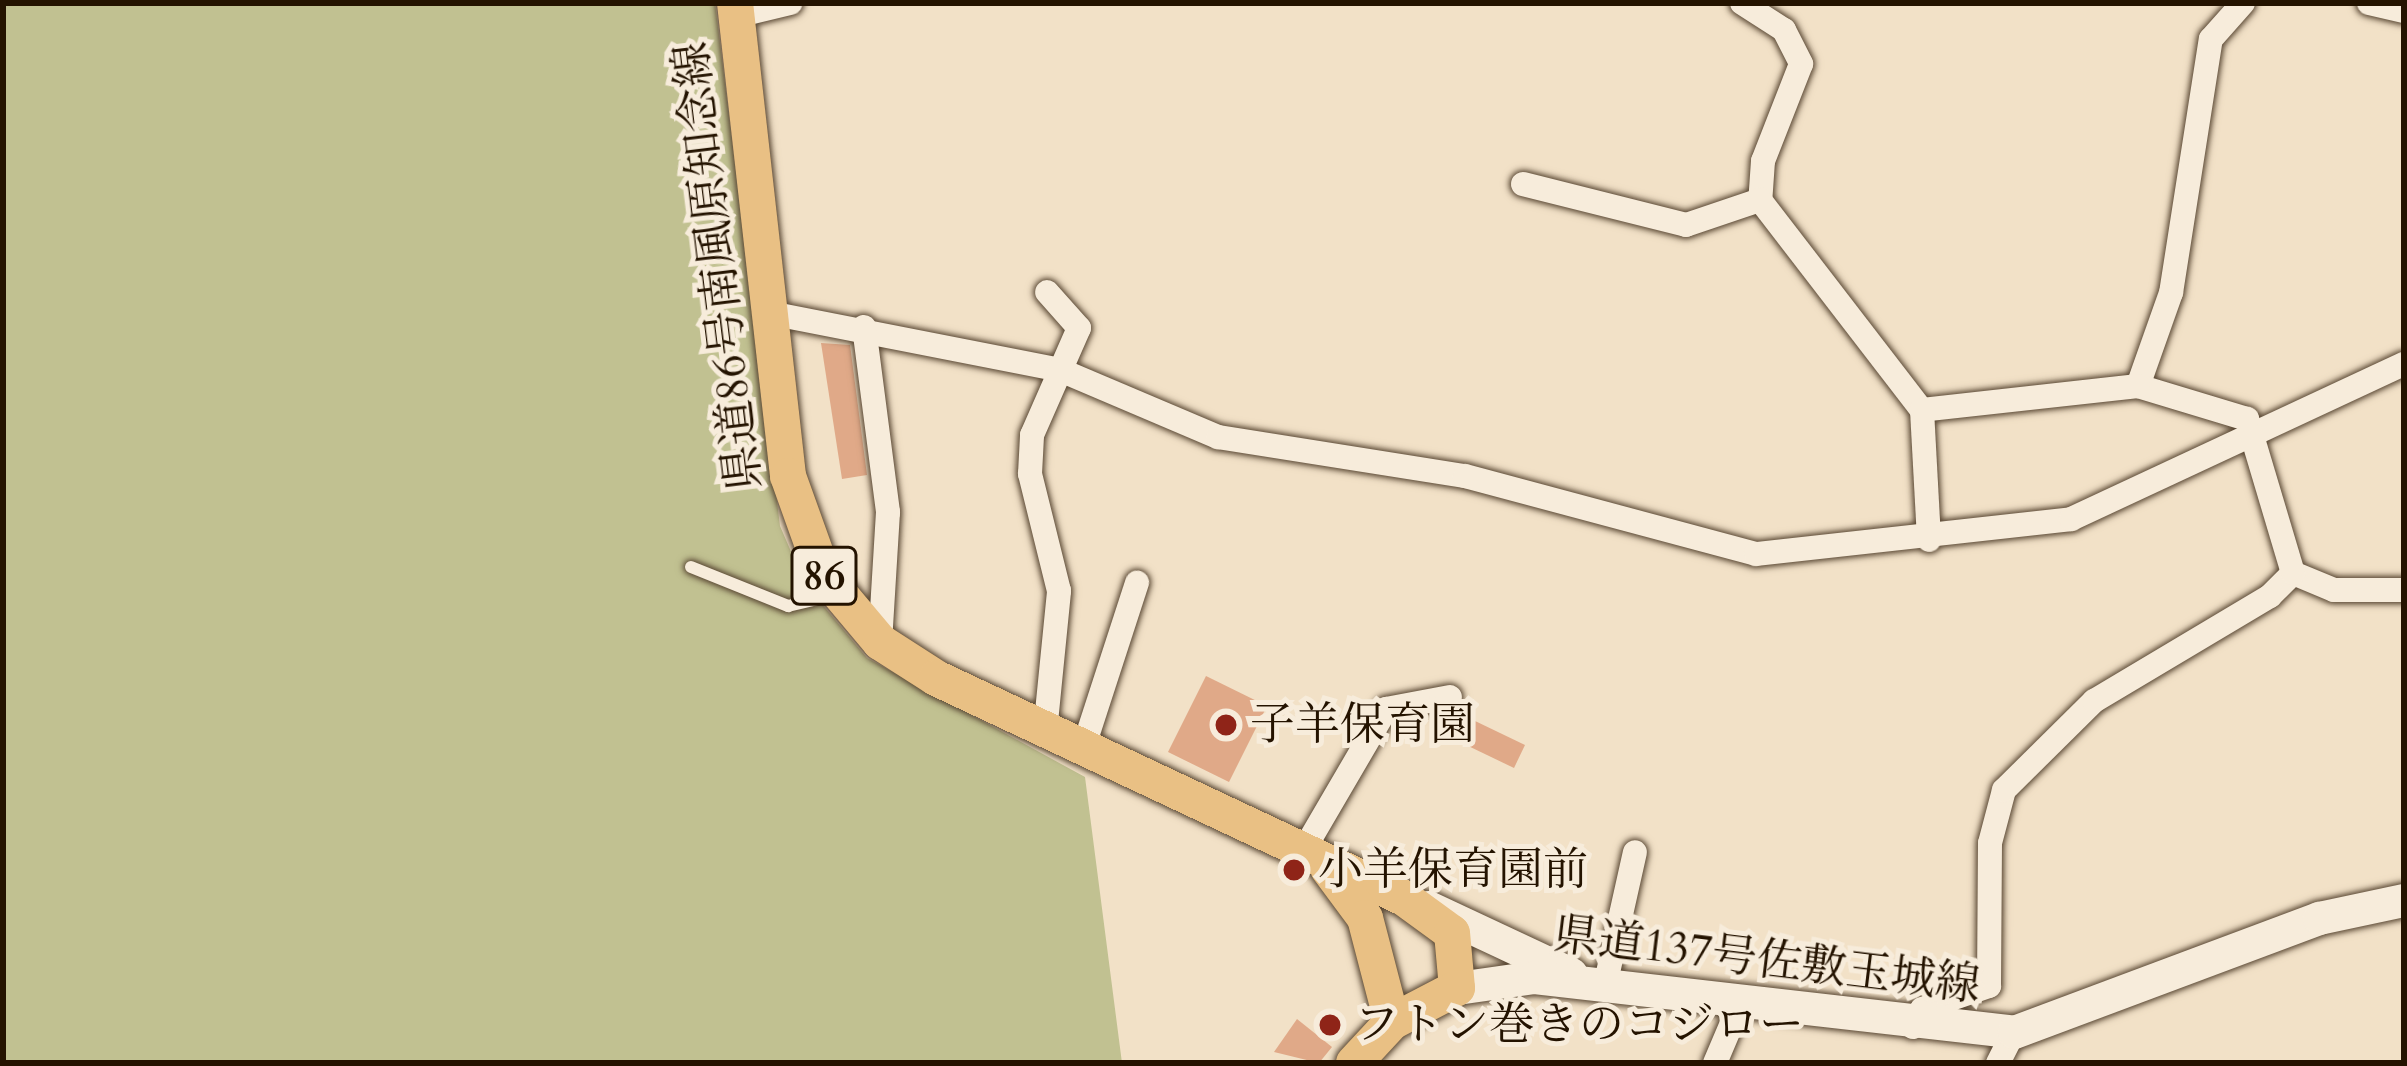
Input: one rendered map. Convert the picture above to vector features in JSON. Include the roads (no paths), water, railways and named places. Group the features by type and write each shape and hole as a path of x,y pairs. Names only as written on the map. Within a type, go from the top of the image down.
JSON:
{"main road":[{"name":"県道86号南風原知念線","path":"735,9 788,476 835,595 880,643 1045,732 1403,898 1452,933 1457,988"},
{"name":"県道86号南風原知念線","path":"1313,858 1365,918 1392,1022"},
{"path":"1403,898 1594,984"},
{"name":"県道137号佐敷玉城線","path":"1457,988 1502,977 1594,984 1913,1027 2014,1031 2319,917 2404,900"},
{"path":"1354,1063 1392,1022 1457,988"}],"street":[{"path":"735,9 790,3"},
{"path":"1742,3 1784,30 1801,64 1763,161 1760,200 1922,410 1929,540"},
{"path":"2138,386 2170,293 2211,39 2242,3"},
{"path":"2369,3 2404,11"},
{"path":"1523,184 1686,225 1760,200"},
{"path":"1045,732 1059,591 1030,474 1032,435 1079,328 1047,292"},
{"path":"770,313 865,327 1060,370 1218,437 1465,476 1756,554 1929,540 2071,519 2255,439 2404,364"},
{"path":"865,327 889,512 880,643"},
{"path":"1922,410 2138,386 2247,419 2293,572 2333,590 2404,590"},
{"path":"1913,1027 1922,1009 1989,986 1990,843 2004,790 2094,701 2270,596 2293,572"},
{"path":"1083,749 1137,583"},
{"path":"1313,858 1386,709 1450,697"},
{"path":"1594,984 1635,852"},
{"path":"1715,1063 1740,1004"},
{"path":"1998,1063 2014,1031"}],"lane":[{"path":"692,567 788,606 835,595"}],"place":[{"name":"子羊保育園","path":"1226,725"},
{"name":"小羊保育園前","path":"1294,870"},
{"name":"フトン巻きのコジロー","path":"1330,1025"}]}
